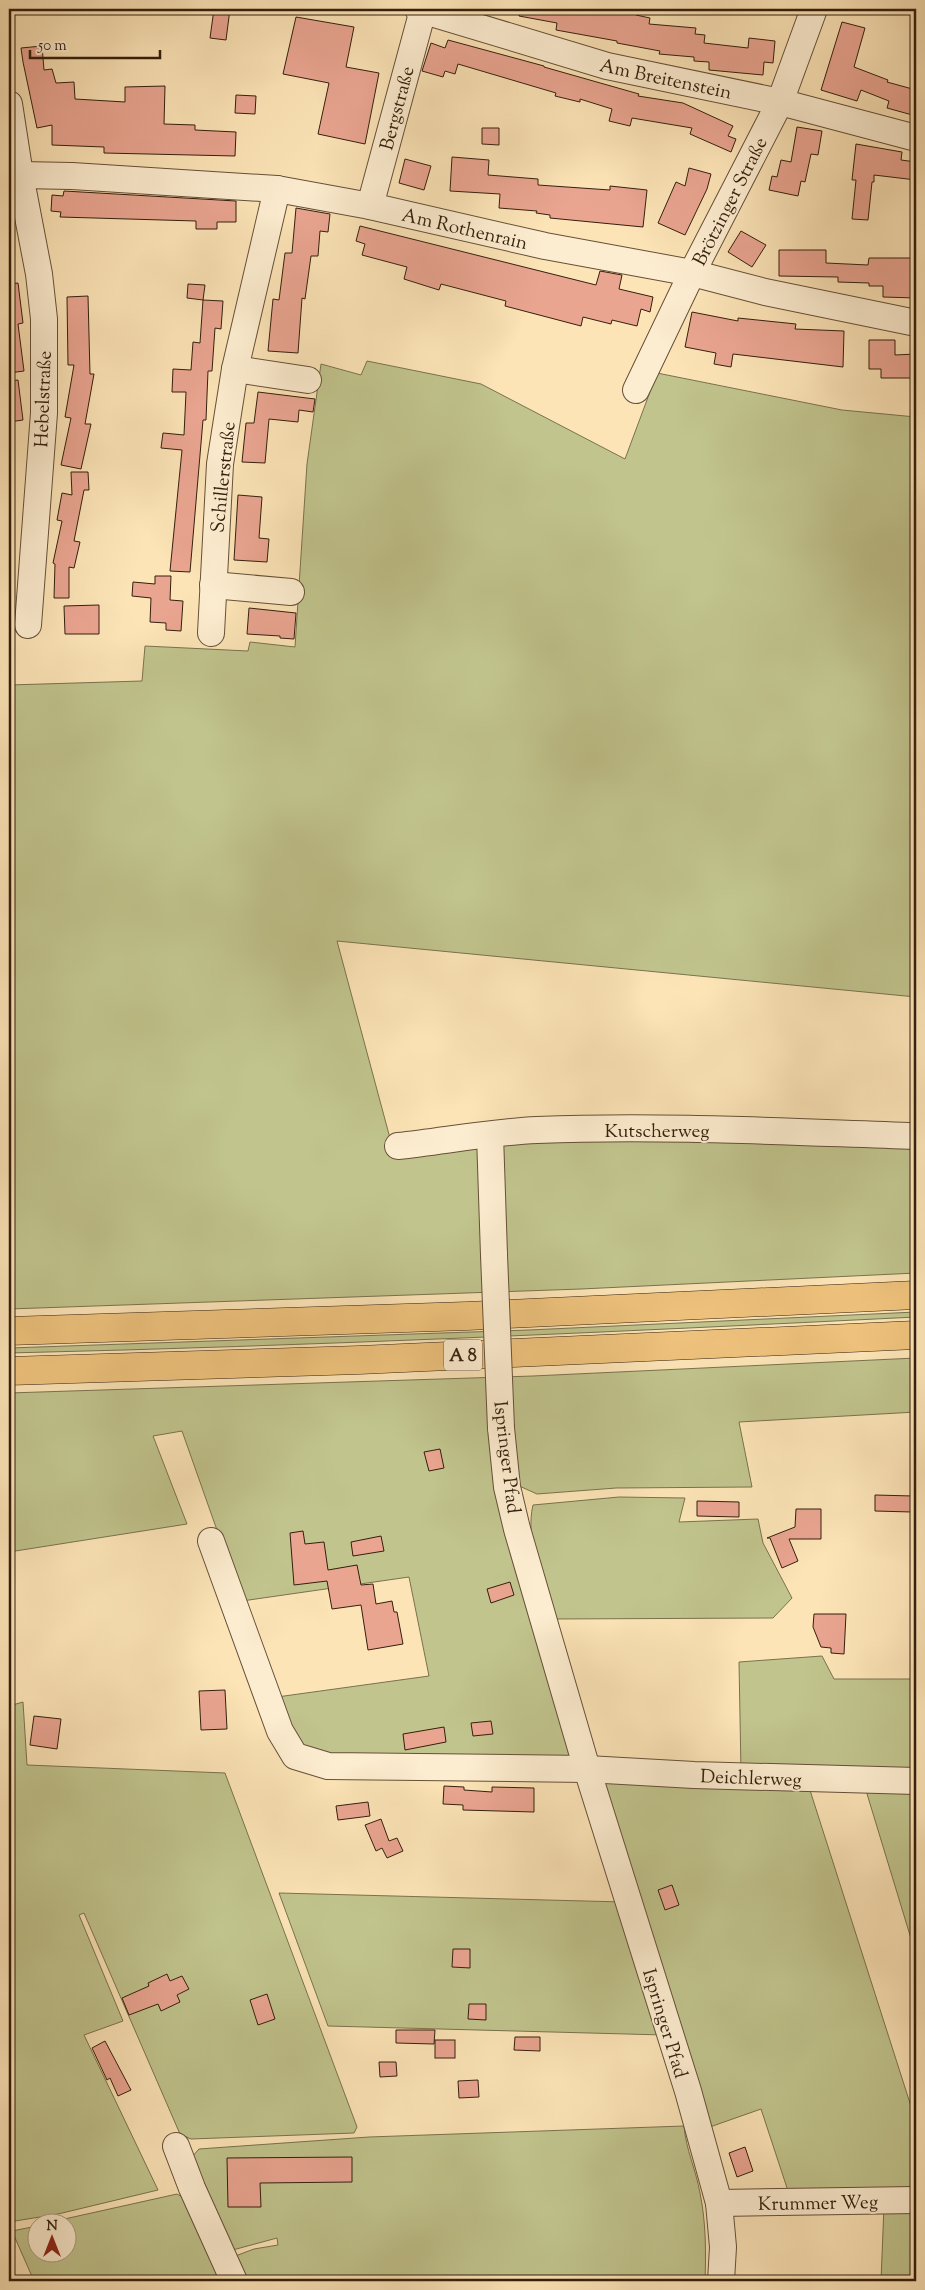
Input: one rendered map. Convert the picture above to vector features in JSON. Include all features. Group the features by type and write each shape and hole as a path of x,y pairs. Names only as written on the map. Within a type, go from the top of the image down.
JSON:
{"highway":[{"name":"A 8","path":"9,1331 477,1316 916,1295"},
{"name":"A 8","path":"9,1371 399,1358 916,1335"}],"street":[{"name":"Brötzinger Straße","path":"636,390 692,273 780,102 814,9"},
{"name":"Am Breitenstein","path":"421,10 608,66 780,102 916,138"},
{"name":"Bergstraße","path":"370,206 421,10"},
{"name":"Hebelstraße","path":"9,104 14,176 39,274 44,319 44,413 28,625"},
{"name":"Am Rothenrain","path":"14,176 82,176 277,189 370,206 545,246 692,273 765,292 916,323"},
{"name":"Schillerstraße","path":"211,633 220,464 235,369 277,189"},
{"path":"235,369 308,380"},
{"path":"213,585 292,592"},
{"name":"Kutscherweg","path":"398,1146 544,1130 702,1130 916,1136"},
{"name":"Ispringer Pfad","path":"490,1135 501,1428 507,1488 586,1769 685,2082 719,2203 723,2247 721,2281"},
{"path":"211,1541 280,1731 295,1756 328,1766 586,1769"},
{"name":"Deichlerweg","path":"586,1769 694,1776 916,1781"},
{"path":"176,2146 192,2188 234,2281"},
{"name":"Krummer Weg","path":"719,2203 916,2200"}],"green space":[{"path":"367,361 481,384 625,459 657,373 842,410 916,417 916,997 337,941 394,1153 517,1138 916,1143 916,1273 581,1289 9,1309 9,685 142,681 145,646 248,651 250,642 295,647 307,464 321,364 361,375"},
{"path":"916,1312 916,1317 576,1333 236,1347 9,1353 9,1348 529,1330"},
{"path":"916,1358 916,1412 739,1422 752,1487 616,1488 537,1494 517,1485 489,1384 580,1759 338,1762 300,1744 277,1697 429,1676 409,1577 242,1601 182,1431 153,1436 187,1524 9,1552 9,1393 533,1376"},
{"path":"619,1497 685,1498 679,1522 758,1519 763,1543 792,1598 773,1618 552,1619 539,1578 533,1547 531,1518 533,1505"},
{"path":"822,1656 834,1679 916,1679 916,1777 741,1772 739,1662"},
{"path":"23,1702 27,1765 225,1773 357,2127 354,2133 191,2139 180,2134 84,1913 79,1915 123,2021 84,2035 158,2190 66,2212 28,2212 28,2219 9,2222 9,1706"},
{"path":"597,1777 808,1784 916,2122 916,2196 790,2197 761,2109 707,2128"},
{"path":"864,1784 916,1785 916,1955"},
{"path":"279,1893 623,1902 664,2035 328,2026"},
{"path":"684,2126 702,2204 705,2237 705,2281 240,2281 230,2258 254,2249 278,2245 277,2238 229,2251 192,2157 199,2149 369,2137"},
{"path":"177,2194 193,2203 230,2281 34,2281 12,2231 28,2228 28,2262 78,2262 78,2216"},
{"path":"916,2204 916,2281 881,2281 884,2206"}],"building":[{"path":"214,9 230,9 226,40 210,38"},
{"path":"520,9 637,9 636,15 650,18 649,24 696,28 695,34 705,35 704,43 748,48 749,38 775,41 773,63 764,62 763,75 709,70 709,62 694,61 694,57 659,54 660,51 556,30 557,23 519,16"},
{"path":"296,17 354,27 346,67 379,73 365,144 318,134 329,83 283,74"},
{"path":"842,22 865,28 854,67 888,80 887,82 916,90 916,116 887,108 889,101 861,90 857,101 821,90"},
{"path":"448,40 639,94 638,96 683,103 733,126 728,136 736,139 731,152 690,134 692,128 632,118 630,126 609,121 612,109 580,99 580,102 555,96 556,93 458,64 455,74 445,71 443,77 422,71 431,43 445,48"},
{"path":"42,46 44,70 52,69 56,83 74,82 75,99 125,102 125,87 165,86 164,124 195,125 195,130 236,132 235,156 104,153 104,147 52,145 52,125 37,128 21,48"},
{"path":"236,95 256,96 255,114 235,113"},
{"path":"797,127 822,131 818,155 811,154 805,182 801,181 798,196 769,190 772,176 777,177 781,160 791,162"},
{"path":"482,128 499,128 499,145 482,144"},
{"path":"856,144 902,152 901,160 916,162 916,180 874,175 868,220 852,219 856,180 852,180"},
{"path":"452,157 489,160 488,175 538,179 538,185 610,190 610,186 647,190 643,227 550,218 550,215 536,213 537,211 499,208 500,194 450,191"},
{"path":"405,159 431,166 424,190 399,183"},
{"path":"689,168 711,174 707,189 685,235 658,223 676,182 685,186"},
{"path":"64,191 236,201 236,222 217,222 217,229 196,229 196,221 60,217 61,212 51,211 52,195 63,196"},
{"path":"296,208 330,214 328,232 320,231 318,256 311,256 305,299 302,298 298,353 268,351 273,299 279,300 285,253 292,253"},
{"path":"360,226 596,285 600,271 622,275 619,289 653,297 650,312 641,309 637,326 612,320 611,324 583,317 581,326 505,306 506,301 441,284 439,290 404,279 407,267 362,255 365,244 356,241"},
{"path":"741,231 766,245 752,267 728,252"},
{"path":"779,250 826,250 826,263 868,265 869,258 914,258 916,298 883,297 883,286 869,286 869,283 838,282 838,277 779,276"},
{"path":"18,283 23,323 18,324 24,371 9,373 9,284"},
{"path":"188,284 205,285 203,300 187,298"},
{"path":"88,296 90,374 94,374 85,424 91,424 81,469 61,465 71,418 65,417 74,365 68,365 67,297"},
{"path":"203,300 223,301 221,329 215,328 212,371 208,371 206,420 203,420 190,572 170,571 182,450 161,448 163,433 184,435 186,392 172,392 173,369 191,370 193,342 200,343"},
{"path":"692,312 738,321 738,318 796,324 795,329 844,331 843,367 733,354 731,367 714,364 716,353 685,347"},
{"path":"869,340 895,340 895,355 916,354 916,378 881,378 881,369 869,369"},
{"path":"18,380 23,420 9,422 9,381"},
{"path":"258,392 315,399 313,412 299,410 298,422 269,419 265,463 242,462 246,423 254,423"},
{"path":"71,472 88,472 89,490 84,490 74,541 80,542 74,568 69,567 69,598 54,598 55,564 53,563 62,521 57,520 62,493 72,495"},
{"path":"238,495 262,497 259,538 269,539 267,562 234,560"},
{"path":"155,576 171,576 170,600 183,601 181,631 166,630 166,623 150,622 151,598 132,596 133,582 155,584"},
{"path":"99,605 99,634 65,634 64,606"},
{"path":"249,608 296,613 294,639 280,638 280,636 247,634"},
{"path":"440,1449 444,1468 429,1471 424,1452"},
{"path":"875,1495 913,1496 912,1512 875,1511"},
{"path":"697,1501 739,1502 739,1517 697,1516"},
{"path":"796,1509 821,1509 821,1539 789,1539 798,1561 782,1568 770,1538 767,1538 795,1527"},
{"path":"303,1531 305,1544 324,1542 328,1570 357,1565 361,1585 373,1584 376,1604 392,1601 394,1612 397,1612 403,1644 368,1650 361,1605 332,1609 327,1581 294,1585 290,1533"},
{"path":"381,1536 384,1551 353,1556 351,1542"},
{"path":"510,1582 514,1595 491,1603 487,1589"},
{"path":"814,1614 846,1614 844,1654 831,1653 831,1648 821,1647 813,1627"},
{"path":"225,1690 227,1729 201,1730 199,1691"},
{"path":"34,1716 61,1719 57,1749 30,1745"},
{"path":"491,1721 493,1734 473,1736 471,1723"},
{"path":"444,1727 446,1742 405,1750 403,1734"},
{"path":"444,1786 492,1792 492,1787 534,1788 534,1812 463,1810 463,1805 443,1804"},
{"path":"368,1802 370,1816 338,1820 336,1806"},
{"path":"381,1819 389,1841 397,1838 403,1851 387,1858 382,1848 376,1851 365,1825"},
{"path":"672,1885 679,1905 665,1910 658,1890"},
{"path":"453,1949 470,1949 470,1968 452,1967"},
{"path":"167,1974 170,1981 182,1976 189,1989 177,1995 180,2002 161,2011 158,2004 129,2015 122,1998 149,1986 148,1983"},
{"path":"267,1994 275,2019 258,2025 250,2000"},
{"path":"469,2004 486,2004 486,2020 468,2019"},
{"path":"396,2030 435,2030 434,2044 396,2043"},
{"path":"515,2037 540,2037 540,2051 514,2050"},
{"path":"435,2040 455,2040 455,2058 435,2058"},
{"path":"105,2041 131,2090 118,2096 110,2078 107,2080 92,2048"},
{"path":"379,2062 396,2062 397,2076 380,2077"},
{"path":"478,2080 479,2097 459,2098 458,2081"},
{"path":"745,2147 753,2171 737,2177 729,2153"},
{"path":"352,2157 352,2182 260,2183 261,2207 228,2207 227,2158"}]}
